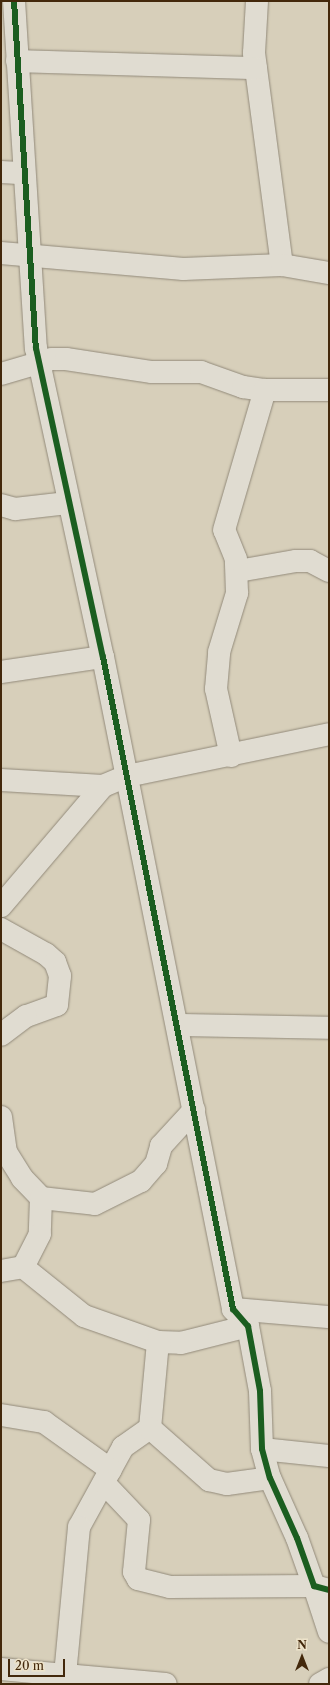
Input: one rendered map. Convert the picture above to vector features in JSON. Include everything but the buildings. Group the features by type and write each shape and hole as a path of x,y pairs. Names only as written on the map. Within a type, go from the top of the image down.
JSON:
{"street":[{"path":"14,1 27,254 39,364 68,503 103,657 179,1025 233,1309 248,1326 260,1391 262,1449 270,1478 322,1588 329,1632"},
{"path":"257,1 253,40 282,265"},
{"path":"17,62 256,68"},
{"path":"1,172 23,173"},
{"path":"1,253 27,254 183,269 282,265 329,274"},
{"path":"1,374 66,359 152,372 202,372 243,387 265,390 329,390"},
{"path":"231,756 216,689 217,669 234,606 238,571 224,530 265,390"},
{"path":"1,505 15,509 68,503"},
{"path":"238,571 296,561 310,561 329,571"},
{"path":"1,672 103,657"},
{"path":"1,780 103,786 127,776 231,756 329,734"},
{"path":"1,906 103,786"},
{"path":"1,929 46,954 55,962 60,976 56,1005 26,1016 1,1035"},
{"path":"179,1025 329,1028"},
{"path":"1,1116 6,1152 22,1178 41,1198 94,1204 141,1181 156,1164 161,1146 194,1110"},
{"path":"23,1267 40,1234 41,1198"},
{"path":"1,1271 23,1267 84,1316 158,1342 180,1343 248,1326"},
{"path":"233,1309 329,1317"},
{"path":"65,1680 79,1528 123,1447 150,1428 158,1342"},
{"path":"1,1415 44,1422 108,1476 139,1520 134,1572 138,1580 170,1587 322,1588"},
{"path":"150,1428 209,1480 227,1484 270,1478"},
{"path":"262,1449 329,1456"},
{"path":"1,1669 65,1680 166,1684"},
{"path":"320,1684 329,1679"}],"cycle path":[{"path":"14,1 36,348 103,657 233,1309 248,1326 260,1391 262,1449 270,1478 297,1538 314,1586 329,1590"}]}
